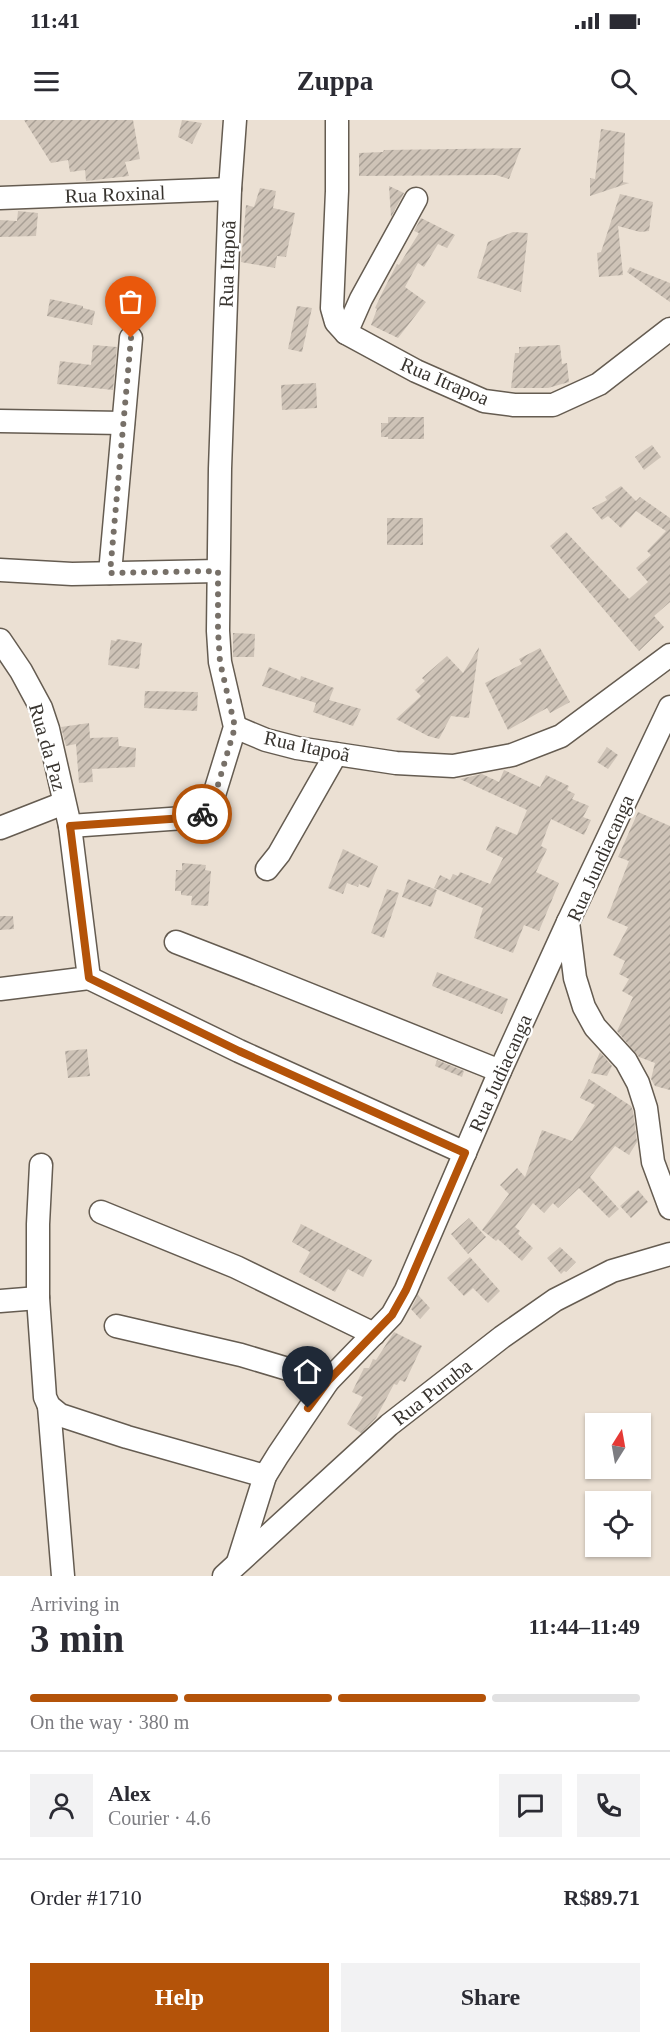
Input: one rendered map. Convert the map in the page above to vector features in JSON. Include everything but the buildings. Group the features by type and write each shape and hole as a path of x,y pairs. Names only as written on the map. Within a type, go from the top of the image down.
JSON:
{"street":[{"name":"Rua Itapoã","path":"235,120 230,189 218,571 220,662 235,727 266,740 297,748 396,763 453,766 512,755 561,736 670,655"},
{"path":"337,120 337,191 332,308 336,322 346,333 361,298 416,199"},
{"name":"Rua Roxinal","path":"0,198 230,189"},
{"name":"Rua Itrapoa","path":"346,333 416,371 484,401 514,405 553,405 599,384 670,329"},
{"path":"110,573 131,338"},
{"path":"0,421 123,423"},
{"path":"0,570 72,573 218,571"},
{"name":"Rua da Paz","path":"0,640 21,671 41,708 48,729 70,826 89,978"},
{"name":"Rua Jundiacanga","path":"670,707 567,922 575,978 584,1007 595,1027 626,1060 638,1083 646,1108 653,1162 670,1208"},
{"path":"70,826 201,815 210,808 235,727"},
{"path":"267,869 279,854 336,754"},
{"path":"0,828 64,803"},
{"name":"Rua Judiacanga","path":"231,1569 265,1476 302,1417 328,1381 392,1315 406,1290 567,922"},
{"path":"176,942 500,1071"},
{"path":"0,989 89,978 239,1051 465,1153"},
{"path":"40,1165 38,1298 45,1397 50,1406 60,1415 127,1437 265,1476"},
{"path":"101,1212 236,1267 374,1334"},
{"name":"Rua Puruba","path":"231,1569 389,1425 502,1337 555,1300 612,1271 670,1254"},
{"path":"0,1301 38,1298"},
{"path":"116,1326 241,1355 328,1381"},
{"path":"50,1406 63,1576"}],"way so far":[{"path":"131,338 110,573 218,571 220,662 235,727 215,795 210,808 202,814"}],"route":[{"path":"202,814 184,818 70,826 89,978 239,1051 465,1153 406,1290 392,1315 328,1381 308,1408"}]}
